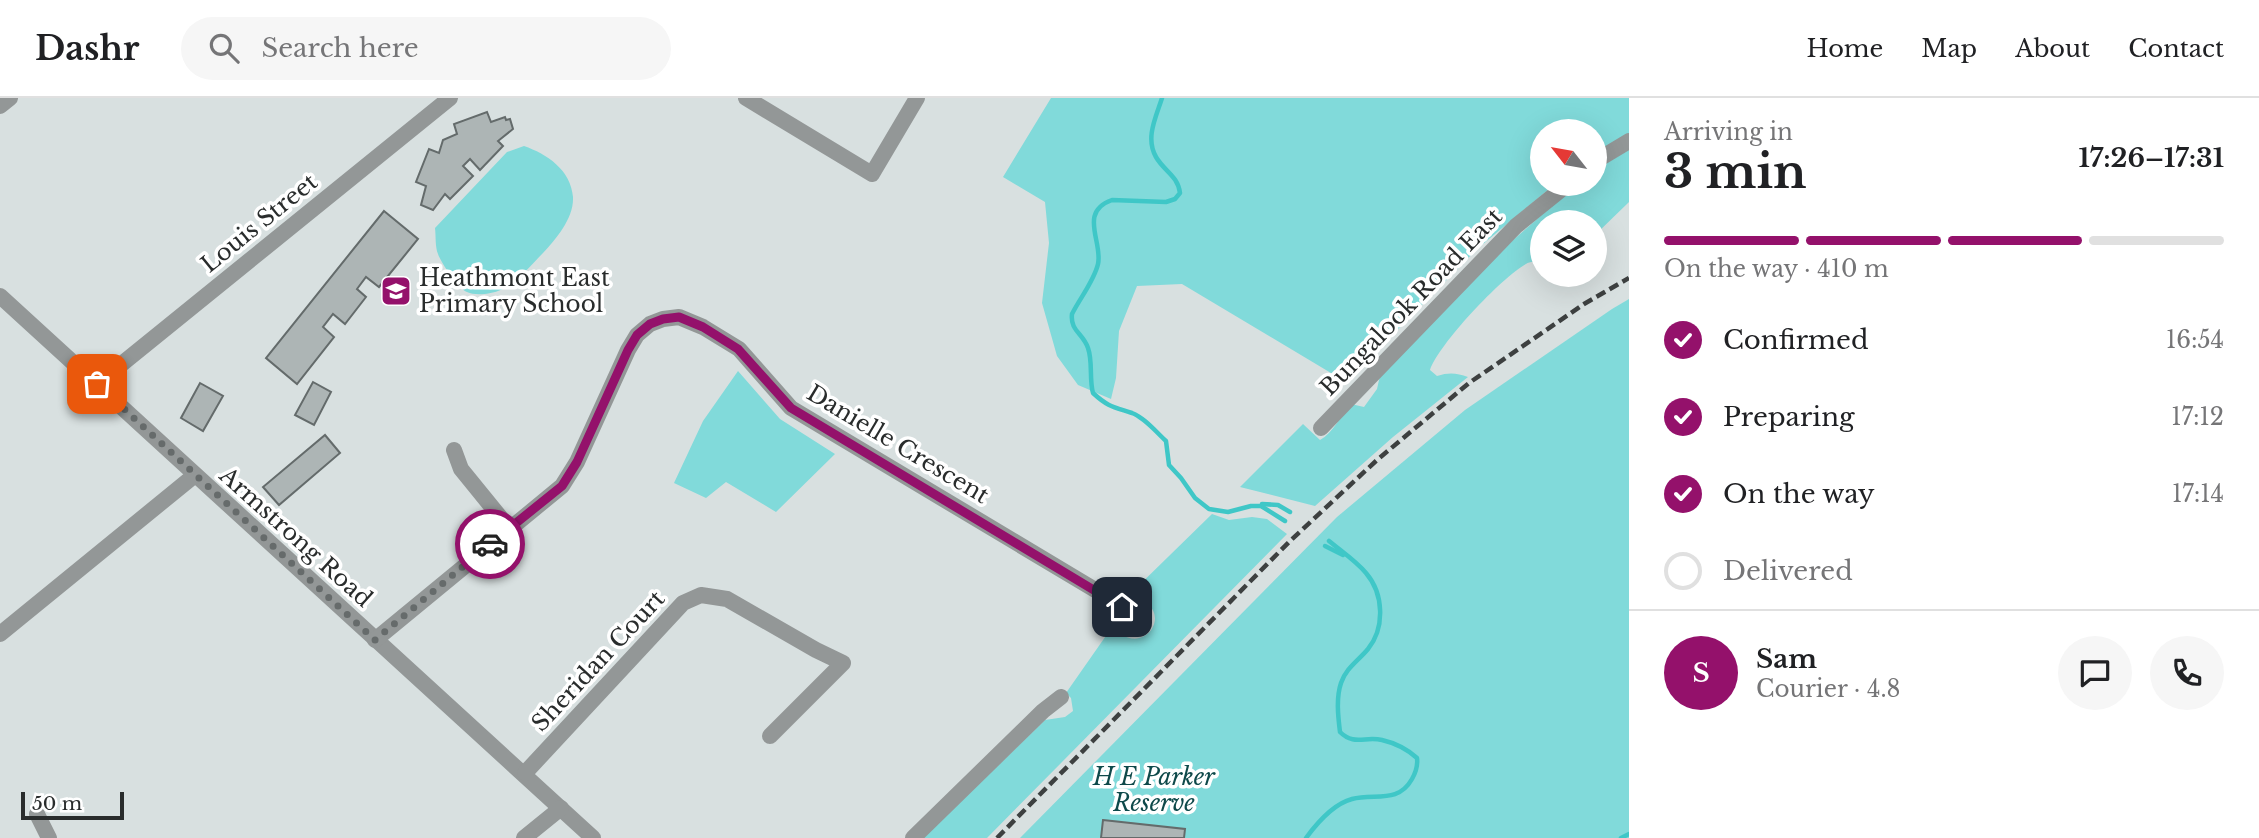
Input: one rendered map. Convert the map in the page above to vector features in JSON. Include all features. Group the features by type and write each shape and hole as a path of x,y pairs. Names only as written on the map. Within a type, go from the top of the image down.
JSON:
{"street":[{"path":"0,106 10,98"},
{"name":"Louis Street","path":"97,384 450,98"},
{"path":"746,98 872,174 917,98"},
{"path":"1607,154 1629,141"},
{"name":"Bungalook Road East","path":"1321,428 1516,226 1553,196"},
{"name":"Armstrong Road","path":"0,296 375,640 525,773 593,838"},
{"name":"Danielle Crescent","path":"375,640 562,486 577,462 637,335 650,324 679,317 703,327 738,349 791,408 1122,607 1137,619"},
{"path":"454,450 461,469 509,528"},
{"path":"0,634 195,475"},
{"name":"Sheridan Court","path":"525,773 683,603 701,595 727,599 843,663 770,736"},
{"path":"913,838 1061,696"},
{"path":"524,838 561,808"},
{"path":"37,814 49,838"}],"green space":[{"path":"1051,98 1629,98 1629,134 1607,147 1607,119 1530,119 1530,196 1541,196 1477,249 1346,382 1182,284 1137,286 1119,331 1116,378 1111,399 1078,385 1057,356 1042,303 1049,243 1045,202 1003,177"},
{"path":"524,146 549,159 563,171 573,197 571,213 553,241 511,284 491,293 467,292 455,281 440,258 436,248 435,228 507,152"},
{"path":"1629,148 1629,202 1607,223 1607,210 1547,210 1563,196 1607,196 1607,161"},
{"path":"1530,225 1530,262 1487,297 1445,344 1430,370 1437,376 1453,374 1468,377 1393,437 1315,506 1240,487 1303,424 1320,440 1351,404 1364,407 1377,389 1381,371 1469,279"},
{"name":"H E Parker Reserve","path":"1629,299 1629,838 1020,838 1337,517 1465,410"},
{"path":"738,371 780,419 835,454 776,512 726,482 706,498 674,483 703,421"},
{"path":"1212,514 1229,520 1252,517 1267,519 1287,534 987,838 923,838 1045,720 1065,717 1073,711 1071,698 1066,693 1117,620 1120,634 1132,638 1142,637 1150,632 1155,615 1151,607 1141,600 1126,598"}],"building":[{"path":"487,112 491,122 505,117 506,120 510,119 513,129 498,141 503,146 480,170 470,159 463,166 473,176 450,199 445,194 433,210 421,205 426,186 416,182 429,149 439,153 443,140 457,134 454,124"},
{"path":"384,211 418,239 379,287 366,277 357,289 366,297 345,324 333,314 323,327 334,337 297,384 266,358"},
{"path":"313,382 331,392 314,425 295,415"},
{"path":"200,383 223,396 203,431 181,418"},
{"path":"325,435 340,453 279,505 263,487"},
{"path":"1103,820 1185,829 1184,838 1101,838"}],"waterway":[{"path":"1162,98 1151,142 1156,157 1174,178 1180,193 1175,199 1166,202 1112,200 1096,212 1094,228 1098,264 1072,314 1073,324 1088,348 1093,393 1107,404 1141,418 1166,441 1169,465 1195,498 1209,509 1228,512 1261,506 1285,521"},
{"path":"1262,504 1278,505 1290,512"},
{"path":"1306,838 1326,815 1345,801 1400,792 1412,779 1417,764 1417,758 1387,741 1350,739 1340,732 1339,689 1349,669 1374,641 1380,611 1372,581 1353,560 1329,541"},
{"path":"1325,546 1343,555"},
{"path":"1621,838 1629,834"}],"railway":[{"path":"997,838 1290,541 1377,460 1469,383 1584,304 1629,278"}],"way so far":[{"path":"97,384 375,640 490,544"}],"place":[{"name":"Heathmont East Primary School","path":"396,291"}],"route":[{"path":"490,544 562,486 577,462 637,335 650,324 679,317 703,327 738,349 757,367 791,408 1122,607"}]}
